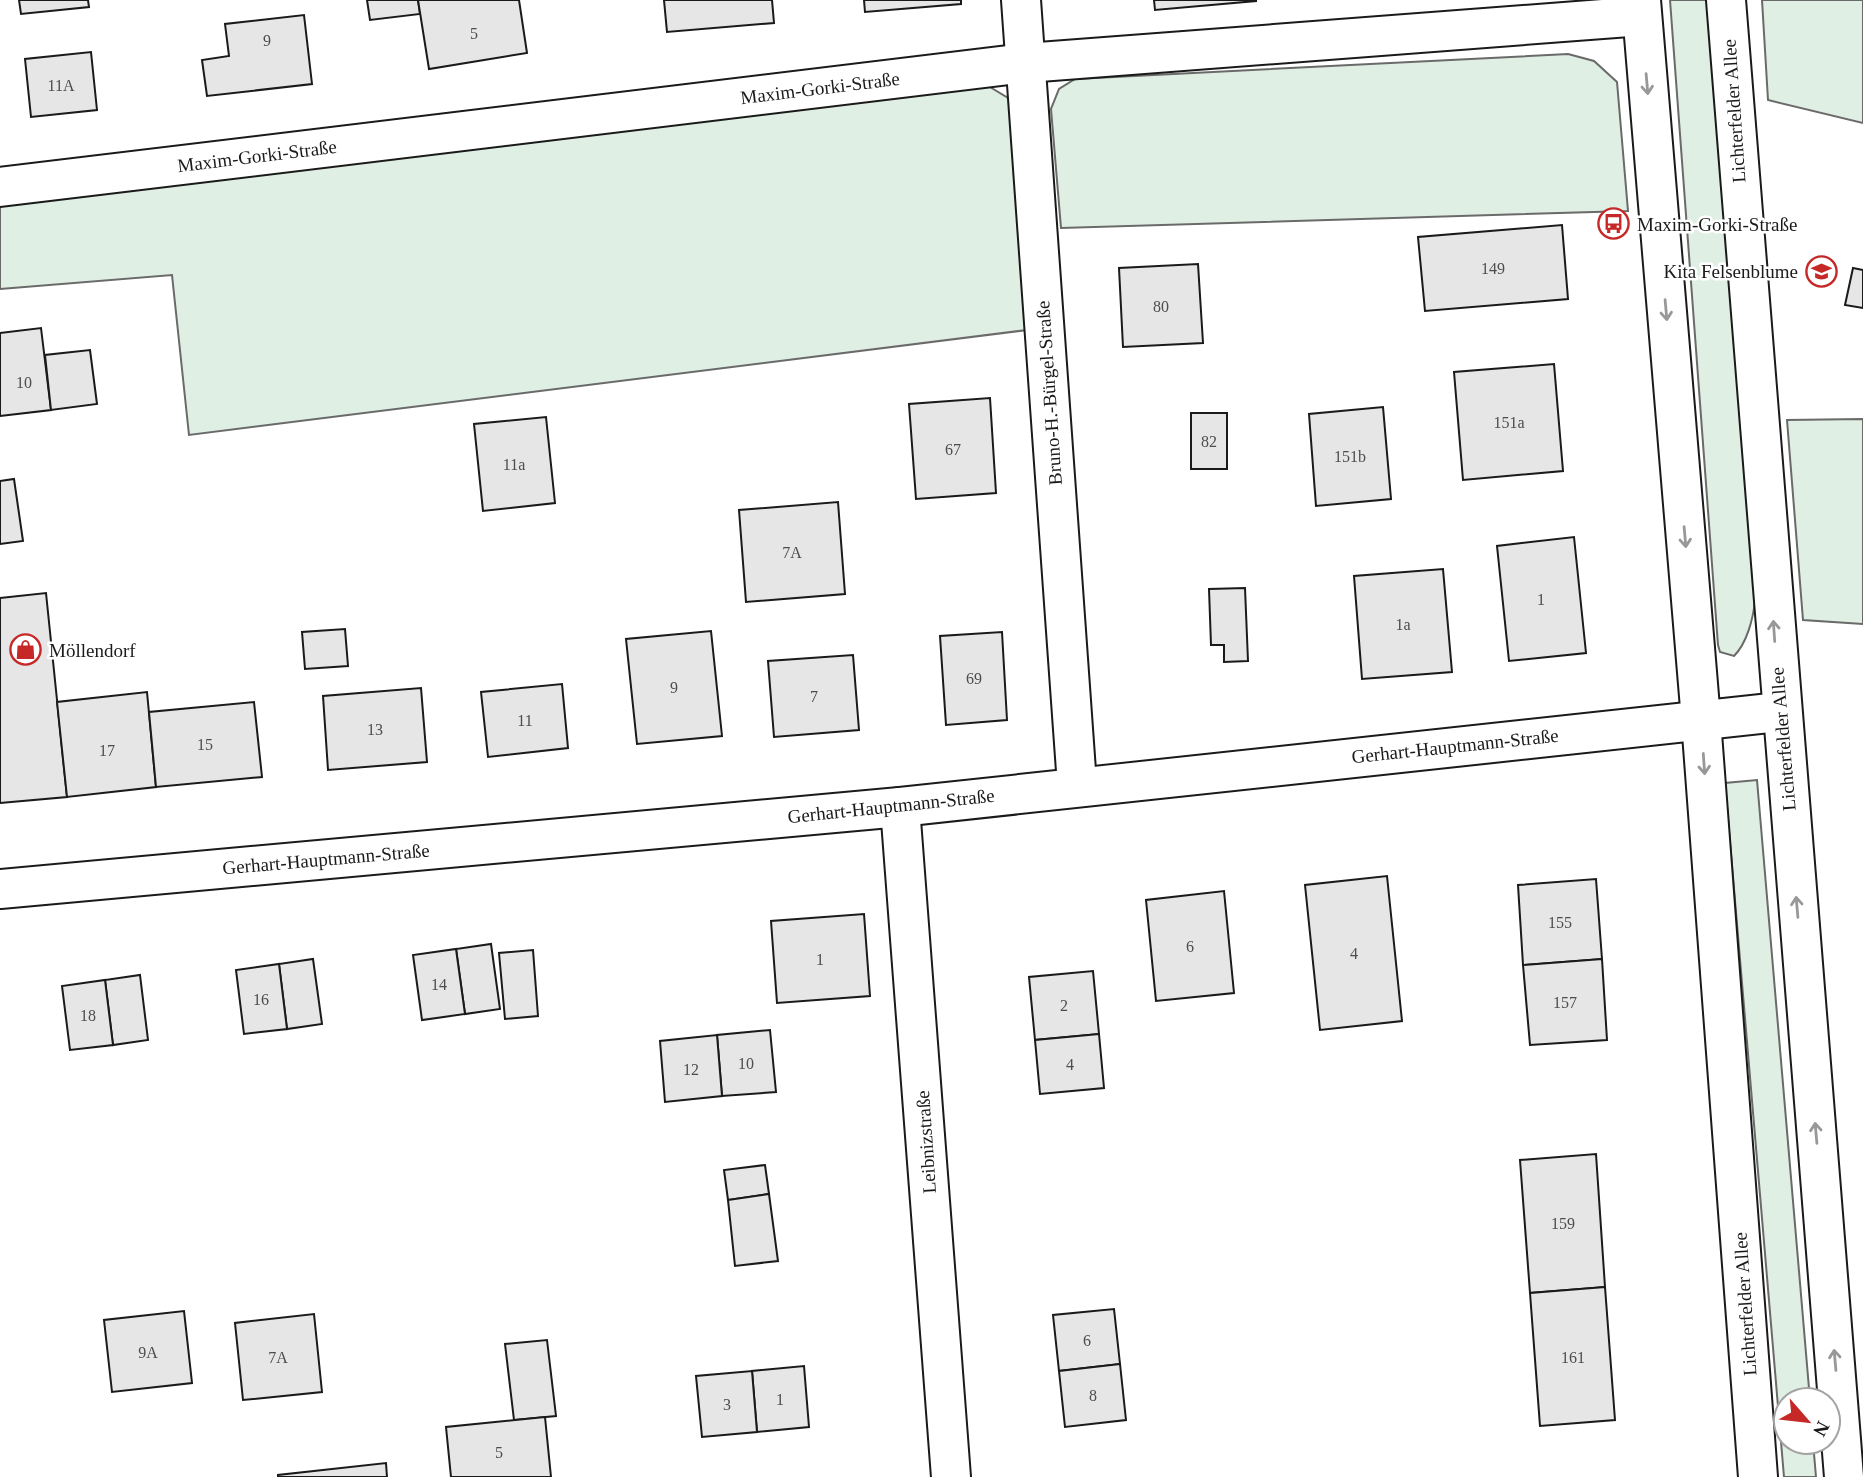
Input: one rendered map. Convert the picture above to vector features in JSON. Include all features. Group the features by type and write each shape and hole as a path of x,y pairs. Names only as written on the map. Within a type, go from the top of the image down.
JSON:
{"street":[{"name":"Bruno-H.-Bürgel-Straße","path":"1021,0 1077,785"},
{"name":"Lichterfelder Allee","path":"1726,0 1780,712 1844,1477"},
{"name":"Maxim-Gorki-Straße","path":"0,187 1027,64 1641,8"},
{"name":"Lichterfelder Allee","path":"1641,8 1700,720 1758,1477"},
{"name":"Gerhart-Hauptmann-Straße","path":"0,889 900,807 1077,785 1780,712"},
{"name":"Leibnizstraße","path":"900,807 951,1477"}],"green space":[{"path":"1670,0 1707,0 1755,601 1749,630 1734,656 1720,652 1718,645"},
{"path":"1762,0 1863,0 1863,123 1768,100"},
{"path":"1568,54 1594,61 1617,82 1628,211 1061,228 1051,109 1059,89 1075,79"},
{"path":"985,84 1008,98 1016,121 1027,330 189,435 172,275 0,289 0,201"},
{"path":"1863,419 1863,624 1803,620 1787,420"},
{"path":"1757,780 1809,1386 1776,1386 1725,783"},
{"path":"1782,1456 1814,1456 1816,1477 1784,1477"}],"building":[{"path":"19,0 88,0 89,7 21,14"},
{"path":"367,0 418,0 420,14 370,20"},
{"path":"418,0 519,0 527,53 429,69"},
{"path":"664,0 772,0 774,23 667,32"},
{"path":"864,0 961,0 961,4 865,12"},
{"path":"1154,0 1256,0 1256,1 1155,10"},
{"path":"304,15 312,84 207,96 202,60 229,56 225,24"},
{"path":"91,52 97,110 31,117 25,59"},
{"path":"1562,225 1568,299 1425,311 1418,237"},
{"path":"1198,264 1203,343 1123,347 1119,268"},
{"path":"1853,268 1863,270 1863,308 1845,305"},
{"path":"41,328 51,410 0,416 0,333"},
{"path":"90,350 97,404 51,410 45,355"},
{"path":"1554,364 1563,471 1463,480 1454,372"},
{"path":"990,398 996,493 916,499 909,404"},
{"path":"1383,407 1391,499 1316,506 1309,414"},
{"path":"1191,413 1227,413 1227,469 1191,469"},
{"path":"546,417 555,503 483,511 474,424"},
{"path":"14,479 23,541 0,544 0,481"},
{"path":"838,502 845,594 746,602 739,510"},
{"path":"1574,537 1586,653 1509,661 1497,546"},
{"path":"1443,569 1452,672 1362,679 1354,576"},
{"path":"1245,588 1248,661 1224,662 1224,645 1211,645 1209,589"},
{"name":"Möllendorf","path":"46,593 67,797 0,803 0,598"},
{"path":"345,629 348,666 305,669 302,632"},
{"path":"711,631 722,736 637,744 626,639"},
{"path":"1002,632 1007,720 946,725 940,636"},
{"path":"853,655 859,730 774,737 768,661"},
{"path":"562,684 568,748 488,757 481,692"},
{"path":"421,688 427,762 328,770 323,696"},
{"path":"147,692 156,787 67,797 57,702"},
{"path":"254,702 262,777 156,787 149,712"},
{"path":"1387,876 1402,1021 1320,1030 1305,885"},
{"path":"1596,879 1602,959 1523,965 1518,885"},
{"path":"1224,891 1234,993 1156,1001 1146,900"},
{"path":"864,914 870,996 777,1003 771,921"},
{"path":"491,944 500,1009 465,1014 456,949"},
{"path":"456,949 465,1014 422,1020 413,955"},
{"path":"533,950 538,1016 505,1019 499,953"},
{"path":"313,959 322,1024 287,1029 279,964"},
{"path":"1602,959 1607,1040 1530,1045 1523,965"},
{"path":"279,964 287,1029 244,1034 236,970"},
{"path":"1093,971 1099,1034 1035,1040 1029,977"},
{"path":"140,975 148,1040 113,1045 105,980"},
{"path":"105,980 113,1045 70,1050 62,986"},
{"path":"770,1030 776,1092 722,1096 717,1035"},
{"path":"1099,1034 1104,1088 1040,1094 1035,1040"},
{"path":"717,1035 722,1096 665,1102 660,1041"},
{"path":"1596,1154 1605,1287 1530,1293 1520,1160"},
{"path":"765,1165 769,1194 728,1200 724,1170"},
{"path":"769,1194 778,1261 735,1266 728,1200"},
{"path":"1605,1287 1615,1420 1540,1426 1530,1293"},
{"path":"1114,1309 1120,1364 1059,1371 1053,1315"},
{"path":"184,1311 192,1383 112,1392 104,1320"},
{"path":"314,1314 322,1392 243,1400 235,1323"},
{"path":"547,1340 556,1416 514,1420 505,1344"},
{"path":"1120,1364 1126,1420 1065,1427 1059,1371"},
{"path":"804,1366 809,1427 757,1432 752,1371"},
{"path":"752,1371 757,1432 702,1437 696,1376"},
{"path":"545,1417 551,1477 451,1477 446,1427"},
{"path":"386,1463 387,1477 278,1477 278,1475"}],"place":[{"name":"Maxim-Gorki-Straße","path":"1614,224"},
{"name":"Kita Felsenblume","path":"1821,271"},
{"name":"Möllendorf","path":"26,650"}]}
